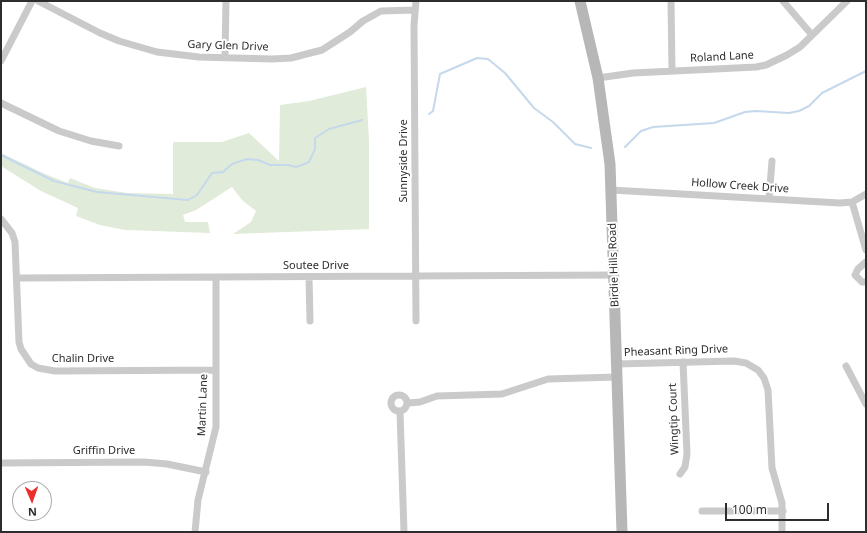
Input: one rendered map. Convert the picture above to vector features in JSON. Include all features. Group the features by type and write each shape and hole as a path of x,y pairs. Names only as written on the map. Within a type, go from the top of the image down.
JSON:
{"main road":[{"name":"Birdie Hills Road","path":"580,1 598,78 608,141 611,190 622,532"}],"street":[{"path":"1,61 32,1"},
{"name":"Gary Glen Drive","path":"38,1 100,33 140,47 180,55 225,57 291,58 310,54 334,43 363,21 381,11 415,10"},
{"path":"225,57 226,1"},
{"name":"Sunnyside Drive","path":"416,1 416,321"},
{"path":"671,1 672,70"},
{"path":"783,1 812,35"},
{"name":"Roland Lane","path":"598,78 672,70 742,68 766,65 788,55 812,35 846,1"},
{"path":"1,103 59,131 92,141 119,146"},
{"path":"770,199 772,160"},
{"name":"Hollow Creek Drive","path":"611,190 840,204 852,202 866,194"},
{"path":"852,202 866,250"},
{"name":"Chalin Drive","path":"1,219 12,233 15,242 18,278 19,342 26,358 38,368 55,370 216,370"},
{"path":"866,262 858,269 855,275 862,282 866,282"},
{"name":"Soutee Drive","path":"18,278 614,275"},
{"path":"309,277 310,321"},
{"name":"Martin Lane","path":"195,532 198,500 216,427 216,278"},
{"name":"Wingtip Court","path":"680,474 685,467 687,454 683,362"},
{"name":"Pheasant Ring Drive","path":"617,364 741,362 758,370 764,378 768,390 772,468 783,511 782,532"},
{"path":"846,366 866,404"},
{"path":"408,403 420,402 437,396 502,394 548,379 617,377"},
{"path":"400,412 394,410 391,406 391,400 394,396 402,395 406,398 408,403"},
{"path":"400,412 405,409 408,403"},
{"path":"400,412 404,532"},
{"name":"Griffin Drive","path":"1,463 144,462 167,464 206,472"},
{"path":"702,511 783,511"}],"green space":[{"path":"366,87 369,141 369,229 233,234 251,222 256,211 242,200 232,187 196,210 183,215 185,222 208,222 210,233 125,230 100,225 76,216 78,208 41,191 1,166 1,153 68,183 70,178 95,188 127,193 173,194 173,142 222,142 249,133 279,161 280,105 309,101"}],"waterway":[{"path":"429,114 433,111 440,74 477,58 488,59 505,73 534,108 553,122 575,144 591,148"},
{"path":"625,147 641,131 653,127 714,123 745,112 756,111 789,113 799,111 809,106 822,93 866,71"},
{"path":"1,155 54,181 97,192 188,200 197,195 212,173 223,172 232,164 247,159 258,160 270,165 288,165 296,167 309,162 315,149 315,138 329,129 362,120"}]}
